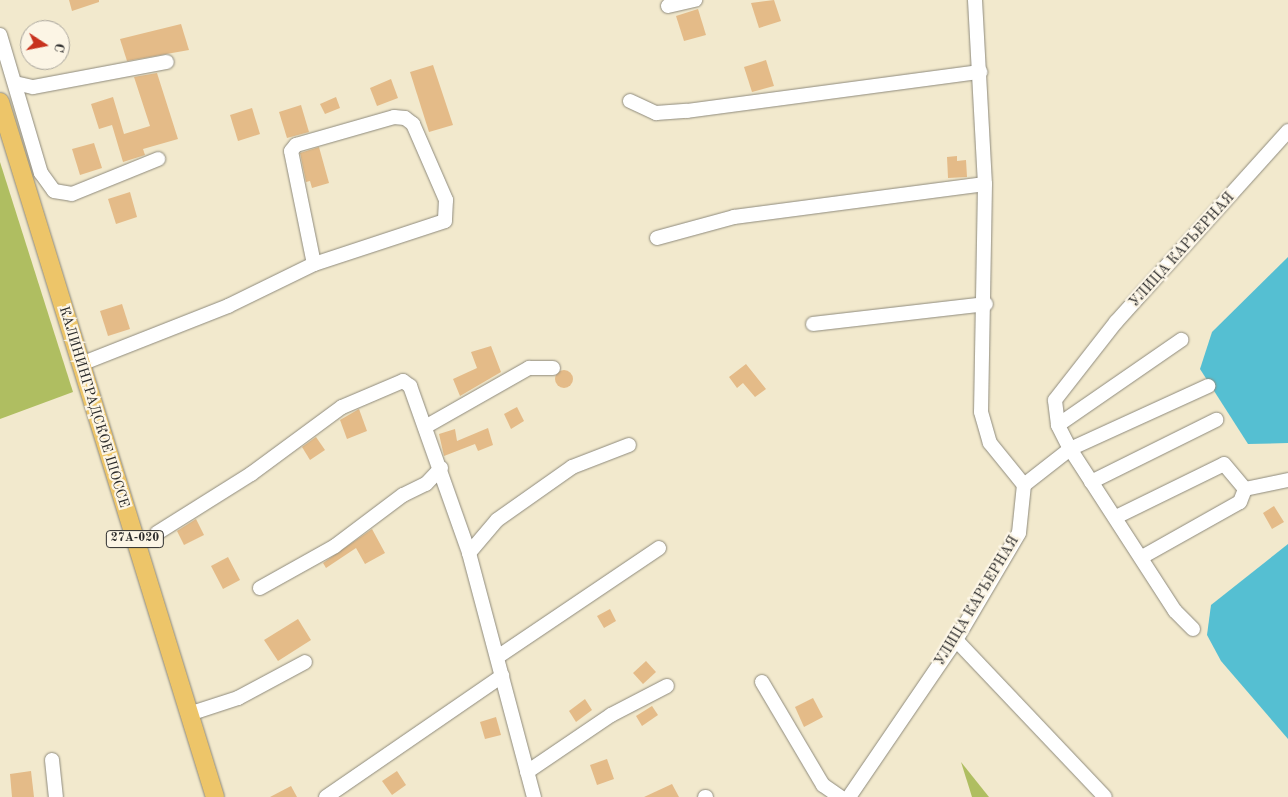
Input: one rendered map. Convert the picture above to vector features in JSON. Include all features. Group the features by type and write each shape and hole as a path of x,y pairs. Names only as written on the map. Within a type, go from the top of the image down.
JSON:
{"main road":[{"name":"КАЛИНИНГРАДСКОЕ ШОССЕ","path":"0,102 215,797"}],"street":[{"path":"668,6 695,0"},
{"path":"975,0 986,184 986,304 981,412 990,443 1024,485 1070,449 1208,386"},
{"path":"0,35 41,173 54,190 72,194 158,160"},
{"path":"15,83 33,87 167,62"},
{"path":"630,101 656,113 687,111 980,72"},
{"path":"81,364 228,306 314,264 446,221 446,200 413,124 405,118 394,117 296,145 291,151 314,264"},
{"name":"УЛИЦА КАРЬЕРНАЯ","path":"1193,629 1175,611 1142,557 1070,449 1058,425 1055,400 1116,322 1288,131"},
{"path":"657,238 734,217 986,184"},
{"path":"813,324 986,304"},
{"path":"1058,425 1181,340"},
{"path":"425,427 529,368 553,368"},
{"path":"157,533 251,474 342,407 396,382 410,386 470,553 499,656 502,676 527,772 530,795"},
{"path":"1091,482 1216,420"},
{"path":"470,553 497,520 572,467 629,445"},
{"path":"1116,517 1224,464 1245,489"},
{"path":"260,588 334,546 389,504 426,484 441,468"},
{"path":"1245,489 1288,480"},
{"name":"УЛИЦА КАРЬЕРНАЯ","path":"849,797 956,640 1019,532 1024,485"},
{"path":"1142,557 1240,502 1245,489"},
{"path":"499,656 659,548"},
{"path":"956,640 1105,797"},
{"path":"189,714 238,698 305,662"},
{"path":"326,797 502,676"},
{"path":"762,682 822,786 840,797"},
{"path":"527,772 611,715 667,686"},
{"path":"52,760 56,797"}],"green space":[{"path":"0,162 73,392 0,419"},
{"path":"961,762 989,797 972,797"}],"water":[{"path":"1288,257 1288,443 1248,444 1200,369 1212,332"},
{"path":"1288,544 1288,739 1221,661 1207,635 1211,605"}],"building":[{"path":"69,0 99,0 99,2 72,11"},
{"path":"774,0 781,21 759,28 751,3"},
{"path":"698,9 706,35 684,41 676,16"},
{"path":"181,24 189,50 127,61 120,39"},
{"path":"766,60 774,86 752,92 744,67"},
{"path":"433,65 453,125 429,132 410,72"},
{"path":"157,73 178,139 143,149 145,155 123,162 112,125 99,129 91,104 113,97 124,134 150,126 134,77"},
{"path":"391,79 398,98 377,106 370,88"},
{"path":"336,97 340,108 325,114 320,104"},
{"path":"301,105 309,132 287,138 279,112"},
{"path":"252,108 260,134 238,141 230,115"},
{"path":"94,143 102,168 80,175 72,149"},
{"path":"319,147 329,183 312,188 310,181 306,182 300,153"},
{"path":"957,156 957,161 966,160 967,177 948,178 947,157"},
{"path":"130,192 137,217 116,224 108,199"},
{"path":"122,304 130,329 108,336 100,311"},
{"path":"491,346 501,372 460,396 453,379 477,368 471,352"},
{"path":"746,364 766,389 755,397 743,383 737,388 729,377"},
{"path":"564,370 570,373 573,379 570,385 564,388 558,385 555,379 558,373"},
{"path":"517,407 524,421 511,429 504,414"},
{"path":"359,409 367,431 347,439 340,420"},
{"path":"488,428 493,445 478,451 475,444 444,456 439,434 455,429 457,441"},
{"path":"316,437 325,450 310,460 302,447"},
{"path":"1274,506 1284,522 1272,529 1263,513"},
{"path":"196,519 204,535 184,545 177,531"},
{"path":"372,529 385,553 365,564 356,548 326,568 323,563"},
{"path":"228,557 240,580 223,589 211,566"},
{"path":"610,609 616,621 604,628 597,616"},
{"path":"298,619 311,640 278,661 264,640"},
{"path":"646,661 656,672 643,684 633,673"},
{"path":"813,698 823,717 804,727 795,707"},
{"path":"585,699 592,710 576,722 569,711"},
{"path":"652,706 658,715 642,726 636,716"},
{"path":"496,717 501,735 485,739 480,722"},
{"path":"607,759 614,779 597,785 590,765"},
{"path":"31,771 34,797 12,797 10,774"},
{"path":"397,771 406,785 392,795 382,781"},
{"path":"672,784 679,797 644,797"},
{"path":"291,786 297,797 270,797"}]}
